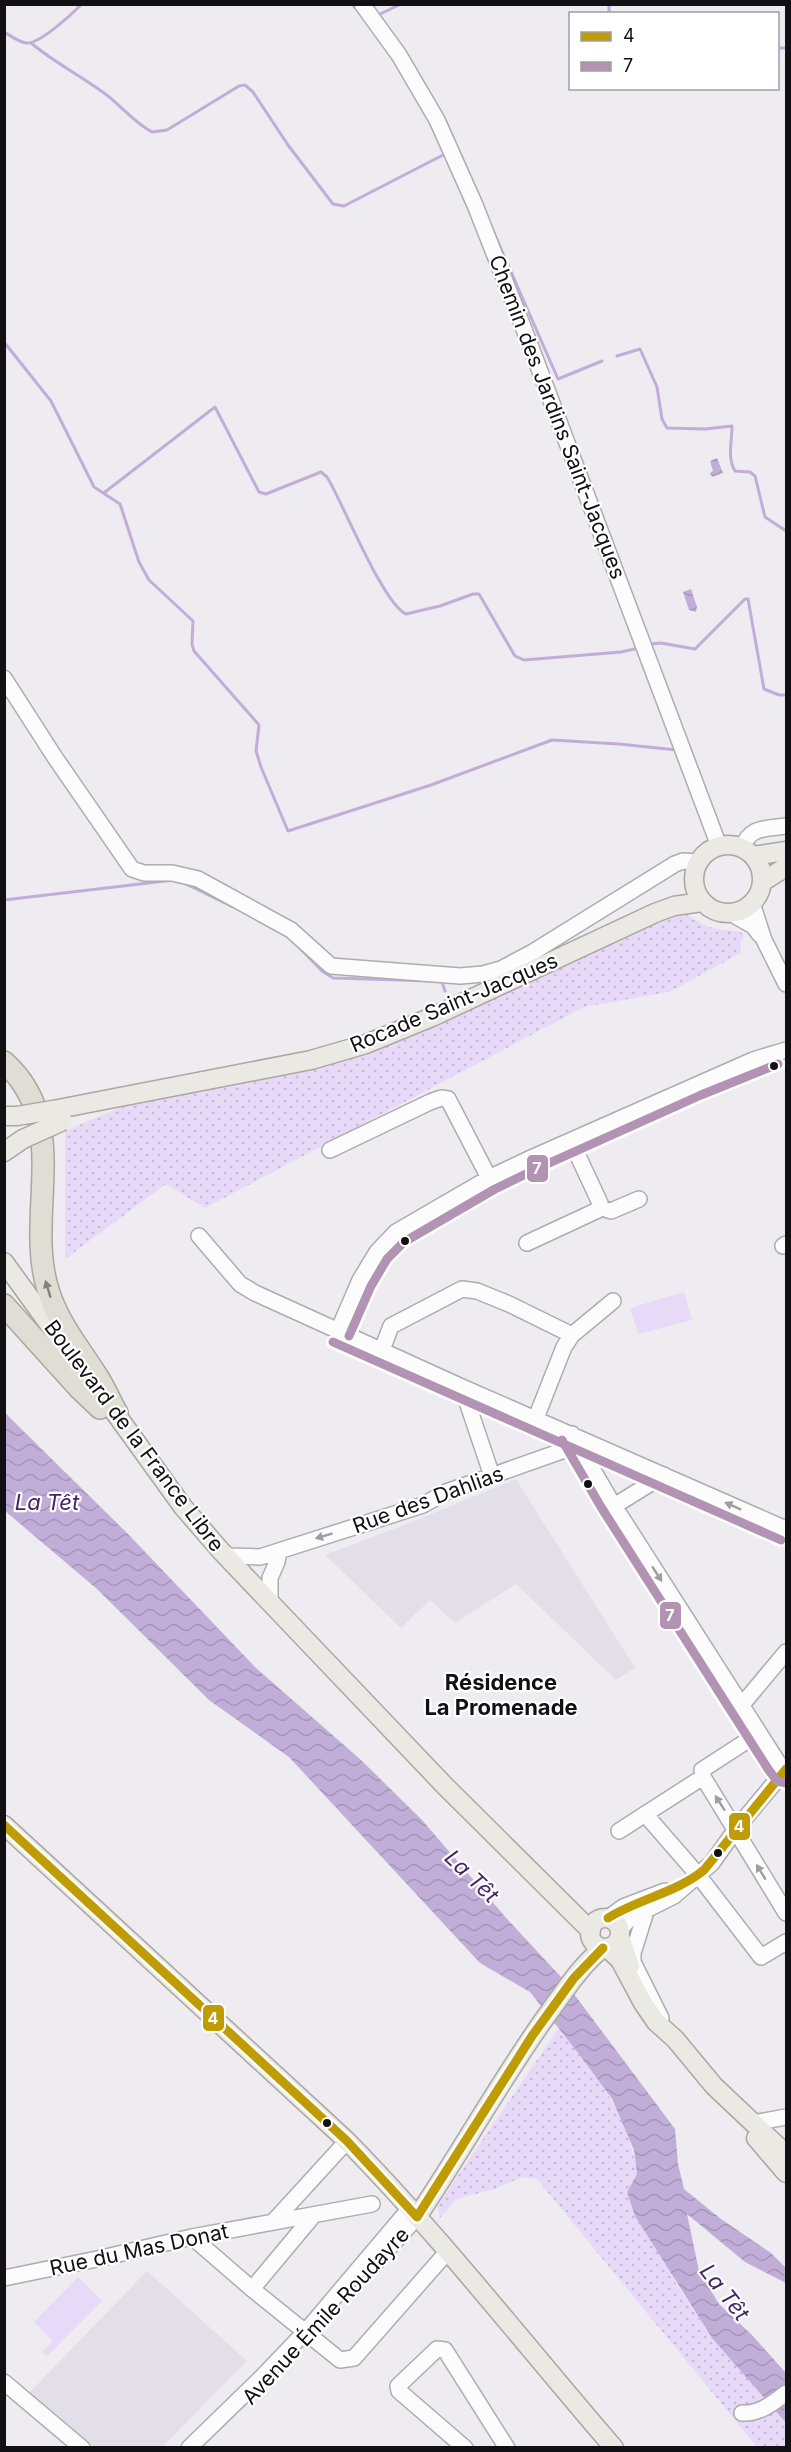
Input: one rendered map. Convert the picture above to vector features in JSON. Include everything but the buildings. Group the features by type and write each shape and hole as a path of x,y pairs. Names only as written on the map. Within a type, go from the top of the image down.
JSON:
{"highway":[{"path":"4,1062 28,1092 39,1121 44,1160 40,1238 43,1270 49,1293 60,1318 99,1379 109,1410"},
{"path":"4,1305 44,1346 79,1388 109,1410"}],"main road":[{"path":"655,913 679,893 696,869 711,850 719,846 735,846 748,852 758,864 762,882 753,903 732,914 721,913 702,902 694,885 696,869"},
{"path":"748,852 786,851"},
{"path":"762,882 786,867"},
{"path":"655,913 674,906 702,902"},
{"name":"Rocade Saint-Jacques","path":"58,1115 140,1094 311,1060 366,1044 432,1017 655,913"},
{"path":"11,1116 58,1115"},
{"path":"4,1152 58,1115"},
{"name":"Boulevard de la France Libre","path":"4,1262 196,1534 273,1614 320,1656"},
{"name":"Boulevard de la France Libre","path":"4,1276 183,1507 221,1551 445,1786 601,1938 620,1960 656,2022 675,2039"},
{"path":"4,1825 347,2141 448,2251 614,2448"},
{"name":"Boulevard de la France Libre","path":"601,1938 625,1956 647,1999 675,2039 714,2086 786,2154"},
{"name":"Avenue Émile Roudayre","path":"414,2213 524,2028 601,1938"},
{"name":"Boulevard de la France Libre","path":"731,2102 764,2150 786,2173"}],"street":[{"name":"Chemin des Jardins Saint-Jacques","path":"362,4 399,55 437,120 475,205 719,846"},
{"path":"4,678 54,756 132,869 144,873 172,873 198,879 291,930 331,966 460,976 483,974 501,969 533,952 675,864 683,861 696,869"},
{"path":"748,852 746,837 752,831 786,826"},
{"path":"753,903 764,940 786,984"},
{"path":"732,914 753,926 764,940"},
{"path":"338,1332 360,1280 377,1252 390,1237 425,1214 489,1178 734,1068 786,1050"},
{"path":"330,1150 429,1102 441,1098 448,1099 489,1178"},
{"path":"527,1243 598,1210 600,1203 571,1141"},
{"path":"599,1207 611,1211 639,1199"},
{"path":"199,1236 240,1284 292,1312 536,1419 574,1440 664,1475 786,1529"},
{"path":"382,1350 391,1326 462,1289 477,1291 509,1304 572,1335"},
{"path":"536,1419 564,1347 572,1335 613,1301"},
{"path":"462,1388 492,1476"},
{"path":"574,1440 741,1706 786,1771 736,1829 712,1863 674,1896 647,1908 601,1938"},
{"name":"Rue des Dahlias","path":"221,1551 230,1556 249,1558 279,1551 423,1506 446,1492 492,1476 574,1440"},
{"path":"614,1506 664,1475"},
{"path":"270,1602 270,1578 279,1551"},
{"path":"741,1706 786,1652"},
{"path":"759,1733 702,1770 703,1777 786,1914"},
{"path":"619,1831 703,1777"},
{"path":"645,1814 698,1875 761,1957 786,1942"},
{"path":"601,1938 623,1907 670,1890 698,1875"},
{"path":"647,1908 633,1953 633,1962 661,2018"},
{"path":"753,2123 786,2117"},
{"path":"273,2222 347,2141"},
{"name":"Rue du Mas Donat","path":"4,2278 192,2237 372,2204"},
{"name":"Avenue Émile Roudayre","path":"200,2448 309,2333 414,2213"},
{"path":"252,2289 313,2216"},
{"path":"192,2237 340,2360 354,2358 448,2251"},
{"name":"Avenue Émile Roudayre","path":"189,2448 309,2333"},
{"path":"465,2448 399,2391 398,2386 437,2349 445,2350 507,2448"},
{"path":"4,2382 82,2448"},
{"path":"742,2413 753,2414 770,2406 786,2393"}],"shaded area":[{"path":"684,911 707,926 744,934 740,944 741,953 669,992 584,1007 205,1208 166,1184 65,1259 65,1131 131,1103 310,1069 670,912"},
{"path":"684,1292 692,1320 638,1334 630,1308"},
{"path":"516,1479 635,1668 616,1680 516,1584 455,1623 430,1600 401,1628 325,1555"},
{"path":"559,2028 597,2078 627,2133 637,2174 630,2184 675,2282 712,2338 786,2423 786,2447 757,2447 537,2179 522,2177 495,2189 456,2199 440,2218 437,2206"},
{"path":"147,2271 247,2361 162,2447 94,2447 29,2393"},
{"path":"78,2277 102,2301 47,2356 42,2352 53,2341 34,2322"}],"water":[{"path":"717,458 723,473 712,477 710,461"},
{"path":"691,589 697,607 696,612 689,610 683,592"},
{"name":"La Têt","path":"4,1412 127,1533 256,1668 361,1760 422,1820 508,1920 562,1978 675,2129 678,2164 684,2189 721,2219 771,2253 786,2268 786,2283 745,2262 687,2214 699,2271 719,2304 752,2335 786,2373 786,2423 712,2338 635,2216 627,2192 637,2174 634,2150 612,2099 579,2054 530,1992 480,1963 289,1757 209,1700 97,1589 5,1511"}],"waterway":[{"path":"4,32 26,43 32,42 56,28 82,4"},
{"path":"352,4 359,12"},
{"path":"376,16 401,4"},
{"path":"609,4 609,12"},
{"path":"31,43 108,96 152,132 167,130 239,86 245,85 253,92 288,145 333,204 344,206 445,154 446,156"},
{"path":"779,48 786,48"},
{"path":"463,196 469,210"},
{"path":"483,208 558,379 602,361"},
{"path":"4,342 51,401 94,487 120,504 139,562 149,580 193,621 194,651 259,725 256,751 288,831 431,785 552,740 677,750"},
{"path":"617,356 640,349 657,387 662,419 667,428 705,429 732,426 731,455 735,471 750,472 755,476 765,517 786,531"},
{"path":"105,492 215,407 259,492 266,494 321,472 327,477 375,573 386,592 406,614 479,594 515,656 524,660 621,652 639,648"},
{"path":"651,644 661,643 695,649 745,599 748,599 764,689 779,695 786,695"},
{"path":"4,900 174,880"},
{"path":"186,884 231,906"},
{"path":"294,942 322,971 333,978 432,981"},
{"path":"439,981 442,982 445,991"}],"transit line":[{"name":"7","path":"349,1336 371,1286 387,1259 404,1242 495,1189 536,1169 701,1095 778,1064"},
{"name":"7","path":"333,1342 781,1540"},
{"name":"7","path":"562,1440 601,1507 768,1769 777,1781 786,1783"},
{"name":"4","path":"608,1918 681,1885 704,1870 786,1769"},
{"name":"4","path":"4,1825 347,2141 417,2217"},
{"name":"4","path":"417,2217 532,2036 574,1978 603,1948"}],"district":[{"name":"Résidence La Promenade","path":"501,1694"}]}
